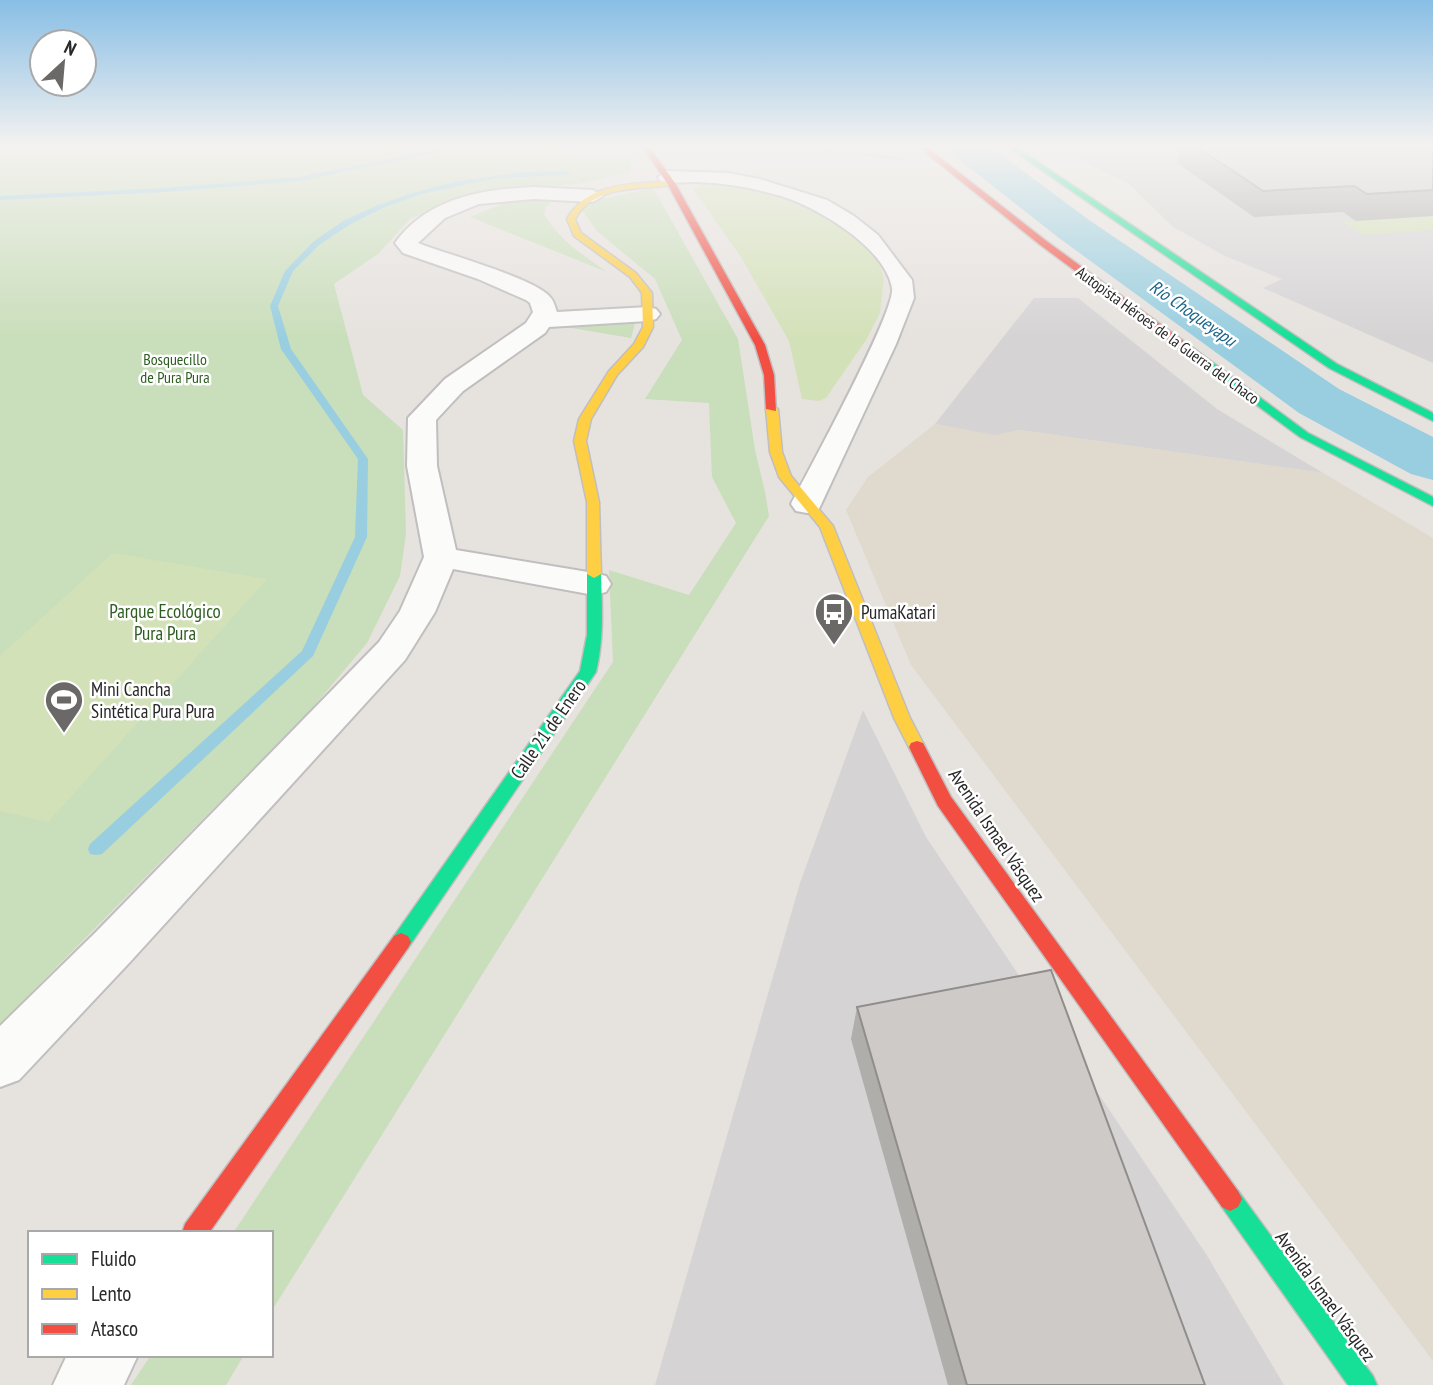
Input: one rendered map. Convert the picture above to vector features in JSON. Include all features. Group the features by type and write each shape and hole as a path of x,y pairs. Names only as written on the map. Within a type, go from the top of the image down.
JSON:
{"main road":[{"path":"575,210 570,218 571,226 577,234 633,275 647,293 648,314"},
{"name":"Avenida Ismael Vásquez","path":"685,210 760,345 769,375 776,452 785,477 826,526 902,719 944,801 1364,1385"},
{"name":"Autopista Héroes de la Guerra del Chaco","path":"1001,210 1304,435 1433,502"},
{"path":"1101,210 1249,312 1333,366 1399,403 1433,418"},
{"name":"Calle 21 de Enero","path":"195,1231 326,1050 588,672 595,648 597,613 593,502 580,441 585,419 613,373 639,345 648,327 648,314"}],"street":[{"path":"0,1062 113,947 392,651 417,612 441,557 422,466 422,418 454,385 538,324 545,312 544,305 534,295 486,274 411,248 406,243 436,215 450,210"},
{"path":"807,504 884,346 904,293 900,278 878,247 846,219 830,210"},
{"path":"538,324 648,314"},
{"path":"538,324 639,345"},
{"path":"441,557 594,584"},
{"path":"85,1385 105,1357"}],"shaded area":[{"path":"1155,210 1433,210 1433,363 1263,288 1282,279 1225,256 1173,227"},
{"path":"1034,298 1078,298 1217,409 1323,473 1019,430 995,436 935,424"},
{"path":"935,424 995,435 1019,430 1323,473 1433,538 1433,1361 911,665 846,510 868,477"},
{"path":"863,710 926,837 1206,1254 1284,1385 655,1385 800,883"}],"green space":[{"name":"Bosquecillo de Pura Pura","path":"0,210 433,210 410,219 378,254 334,284 363,395 403,430 406,534 400,576 367,643 309,712 0,1024"},
{"path":"488,210 545,210 544,214 564,239 607,272 470,217"},
{"path":"582,210 665,210 738,339 755,450 769,516 273,1309 273,1231 234,1231 613,662 609,570 689,595 736,523 712,477 709,403 645,399 682,340 655,279 597,231"},
{"path":"708,210 817,210 844,223 877,256 884,278 880,313 866,340 826,398 819,401 802,399 789,341 741,257"},
{"path":"1433,216 1433,230 1363,235 1342,222"},
{"path":"636,320 631,338 554,325"},
{"name":"Mini Cancha Sintética Pura Pura","path":"113,553 267,579 48,822 0,811 0,656"},
{"path":"150,1357 243,1357 226,1385 131,1385"}],"building":[{"path":"1051,970 1205,1385 967,1385 857,1007"}],"waterway":[{"path":"96,849 308,653 361,537 363,459 286,349 274,306 289,271 316,243 346,223 374,210"},
{"name":"Río Choqueyapu","path":"1049,210 1319,401 1433,461"}],"traffic: fast":[{"path":"1103,210 1333,366 1433,418"},
{"path":"1190,351 1304,435 1433,502"},
{"path":"401,942 588,672 594,635 594,574"},
{"path":"1230,1199 1364,1385"}],"traffic: slow":[{"path":"576,210 571,219 577,234 633,275 647,293 648,327 639,345 613,373 585,419 580,441 593,502 594,574"},
{"path":"772,409 776,452 785,477 826,526 902,718 917,747"}],"traffic: jam":[{"path":"686,210 760,345 769,375 772,409"},
{"path":"1001,210 1190,351"},
{"path":"917,747 944,801 1230,1199"},
{"path":"195,1231 401,942"}],"place":[{"name":"PumaKatari","path":"834,646"},
{"name":"Mini Cancha Sintética Pura Pura","path":"64,734"}],"park label":[{"name":"Parque Ecológico Pura Pura","path":"165,622"}]}
